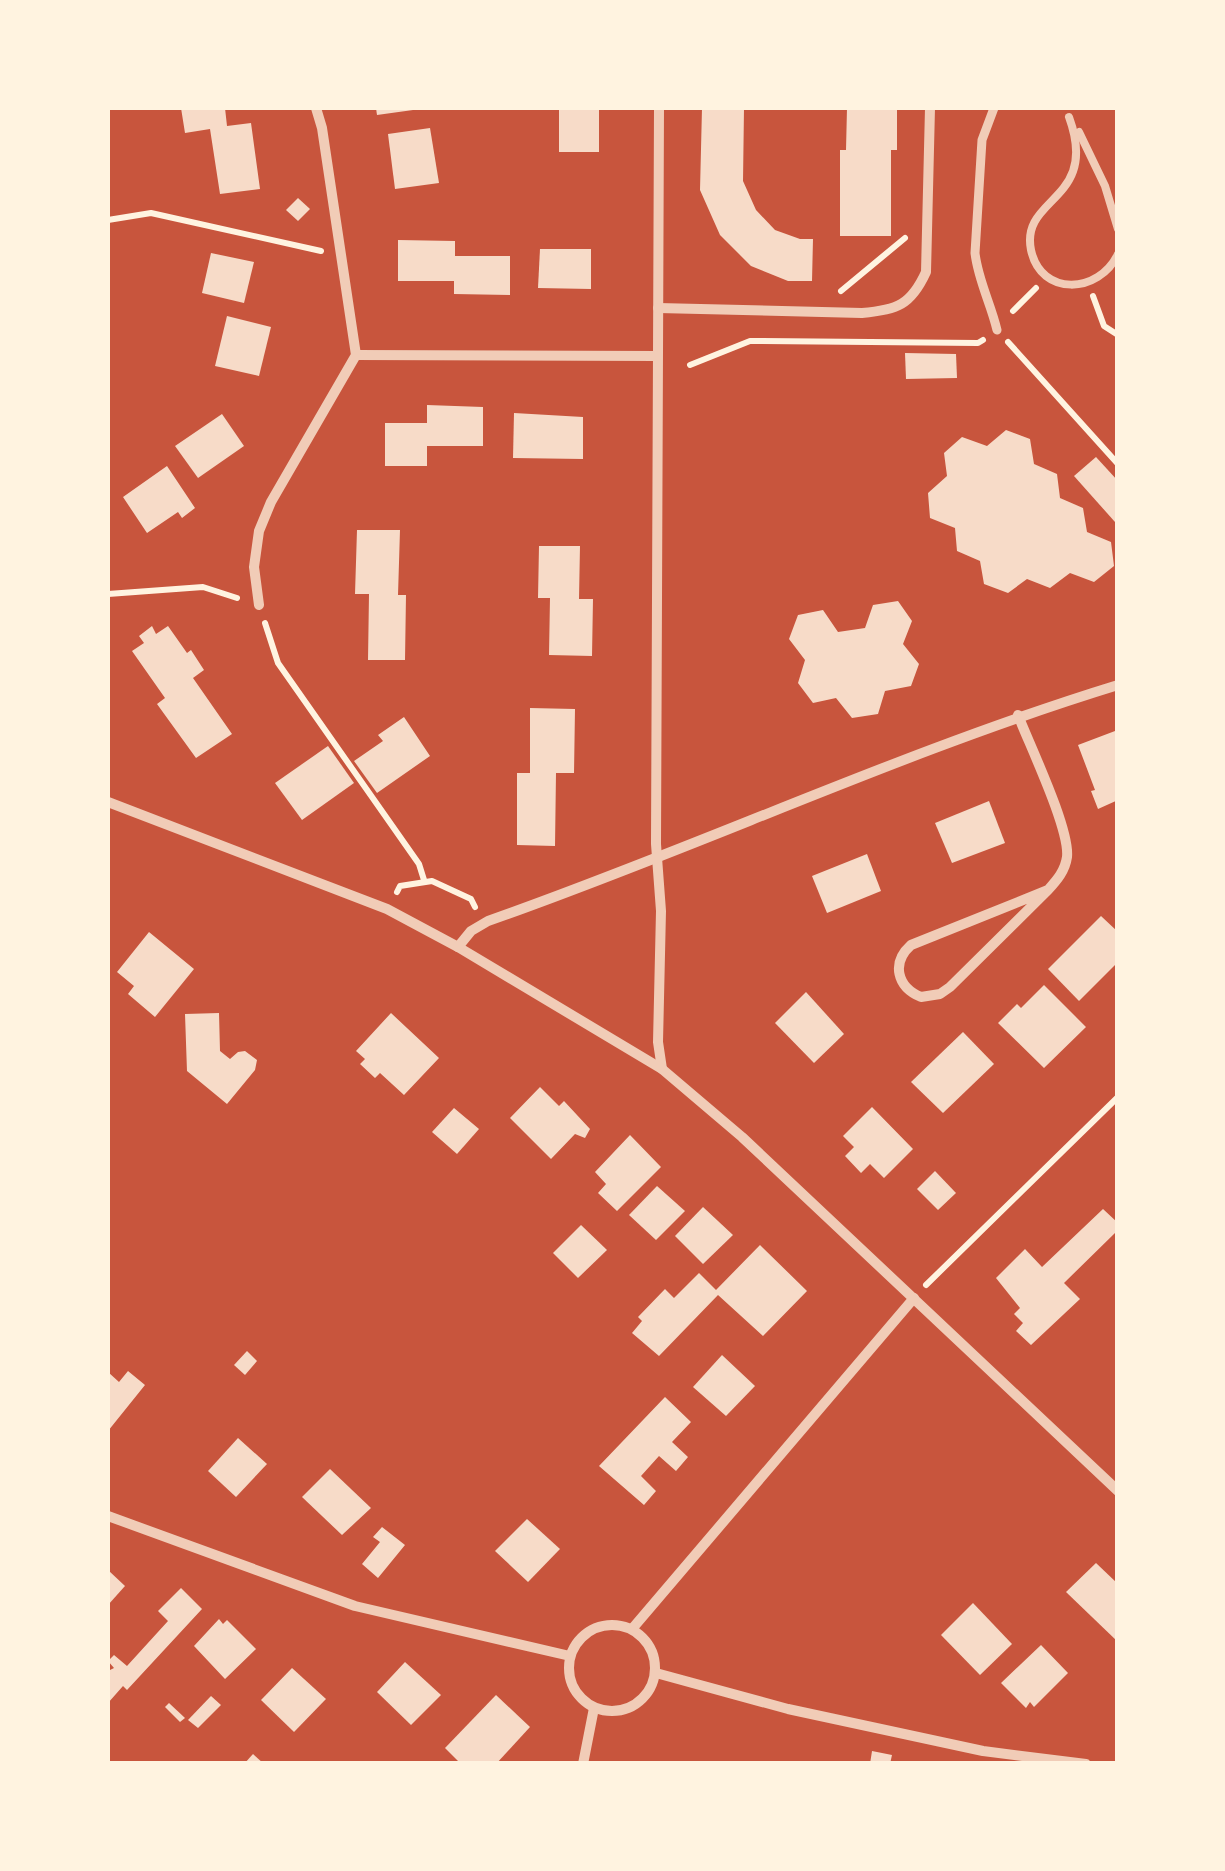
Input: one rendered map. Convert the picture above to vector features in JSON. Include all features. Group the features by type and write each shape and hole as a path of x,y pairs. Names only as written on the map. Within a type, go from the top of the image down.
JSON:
{"street":[{"path":"260,605 254,567 259,531 271,502 356,355 316,108"},
{"path":"659,108 657,860 661,912 658,1042 662,1069"},
{"path":"658,308 816,312 889,310 906,302 926,272 930,108"},
{"path":"994,108 982,140 975,253 977,271 997,330"},
{"path":"356,355 658,356"},
{"path":"458,947 470,930 488,920 657,860 1018,715 1118,685"},
{"path":"1018,715 1067,850 1060,877 1048,890 940,994 922,997 905,987 898,970 911,945 1048,890"},
{"path":"108,802 387,909 662,1069 742,1138 1118,1491"},
{"path":"632,1629 914,1298"},
{"path":"108,1516 356,1606 570,1656"},
{"path":"614,1624 632,1629 646,1640 654,1656 656,1673 645,1698 634,1706 608,1712 594,1708 578,1696 569,1676 570,1656 580,1638 595,1628 614,1624"},
{"path":"656,1673 788,1709 983,1751 1086,1764"},
{"path":"583,1764 594,1708"}],"lane":[{"path":"1063,108 1105,186 1118,229"},
{"path":"1070,118 1078,140 1076,168 1070,182 1034,223 1032,252 1038,266 1061,284 1090,283 1111,267 1118,254"}],"path":[{"path":"108,220 151,213 342,256"},
{"path":"816,312 929,218"},
{"path":"1090,283 1104,326 1118,335"},
{"path":"997,330 1118,464"},
{"path":"108,594 204,588 260,605 278,664 419,864 424,880"},
{"path":"396,896 400,886 424,880 471,899 476,908"},
{"path":"914,1298 936,1272 1118,1097"}],"building":[{"path":"181,108 225,108 227,126 251,123 260,189 220,194 210,129 185,133"},
{"path":"376,108 413,108 413,110 377,115"},
{"path":"559,108 599,108 599,152 559,152"},
{"path":"702,108 744,108 743,181 756,210 775,230 813,239 812,281 788,281 751,266 720,235 700,190"},
{"path":"847,108 897,108 897,150 891,150 891,236 840,236 840,150 846,150"},
{"path":"430,128 439,183 395,189 388,134"},
{"path":"298,198 310,209 298,221 286,210"},
{"path":"398,240 455,241 455,256 510,256 510,295 454,294 454,281 398,281"},
{"path":"540,249 591,249 591,289 538,288"},
{"path":"211,253 254,262 244,303 202,293"},
{"path":"227,316 271,327 259,376 215,366"},
{"path":"905,353 956,354 957,378 906,379"},
{"path":"427,405 483,407 483,446 427,446 427,466 385,466 385,423 427,423"},
{"path":"514,413 583,417 583,459 513,458"},
{"path":"222,414 244,446 198,478 175,446"},
{"path":"1006,430 1030,439 1034,464 1057,474 1060,498 1083,508 1087,532 1111,542 1114,566 1094,582 1070,573 1050,588 1027,579 1008,593 984,584 980,561 957,551 955,528 930,518 928,493 947,476 944,453 962,437 987,446"},
{"path":"1096,457 1118,481 1115,522 1074,476"},
{"path":"167,466 195,508 182,518 178,512 147,533 123,497"},
{"path":"357,530 400,530 398,595 406,595 405,660 368,660 369,594 355,594"},
{"path":"539,546 580,546 579,599 593,599 592,656 549,655 550,598 538,598"},
{"path":"898,601 912,621 903,644 919,664 911,686 885,691 878,714 852,718 836,698 813,703 798,683 805,660 789,639 798,615 823,610 838,632 865,628 873,605"},
{"path":"152,626 156,634 168,626 187,653 191,650 204,670 193,678 232,734 196,758 157,704 165,698 132,651 144,643 139,636"},
{"path":"530,708 575,709 574,773 556,773 555,846 517,845 517,773 530,773"},
{"path":"404,717 430,756 377,793 354,761 383,741 378,735"},
{"path":"1115,731 1118,800 1098,809 1078,745"},
{"path":"328,746 354,783 302,820 275,783"},
{"path":"989,801 1005,843 952,863 935,823"},
{"path":"867,854 881,891 827,913 812,876"},
{"path":"1101,916 1118,932 1118,962 1079,1001 1048,969"},
{"path":"149,932 194,969 155,1017 128,994 134,986 117,972"},
{"path":"1044,985 1086,1027 1044,1068 998,1023 1017,1004 1021,1008"},
{"path":"806,992 844,1034 814,1063 775,1023"},
{"path":"219,1013 220,1051 230,1059 245,1051 257,1060 255,1070 227,1104 187,1071 185,1014"},
{"path":"391,1013 439,1058 404,1095 380,1073 375,1078 360,1064 365,1059 356,1051"},
{"path":"963,1032 994,1064 943,1113 911,1082"},
{"path":"540,1087 559,1106 564,1101 590,1129 585,1138 575,1134 551,1159 510,1118"},
{"path":"872,1107 913,1149 884,1178 870,1164 861,1173 845,1156 854,1147 843,1136"},
{"path":"454,1108 479,1129 457,1154 432,1132"},
{"path":"630,1135 661,1167 617,1211 598,1193 606,1184 595,1172"},
{"path":"935,1171 956,1193 938,1210 917,1189"},
{"path":"657,1186 685,1211 656,1240 629,1215"},
{"path":"703,1207 733,1235 703,1264 675,1236"},
{"path":"1103,1209 1118,1223 1118,1236 1115,1233 1064,1283 1080,1299 1031,1345 1016,1331 1023,1323 1014,1314 1020,1308 996,1278 1025,1249 1042,1267"},
{"path":"581,1225 607,1250 578,1278 553,1253"},
{"path":"760,1245 807,1291 763,1336 718,1295 659,1356 632,1333 642,1321 638,1317 665,1289 674,1298 699,1273 716,1290"},
{"path":"247,1351 257,1361 245,1375 234,1365"},
{"path":"722,1355 755,1386 726,1416 693,1387"},
{"path":"128,1371 145,1385 108,1431 108,1372 119,1382"},
{"path":"665,1397 691,1422 672,1442 688,1457 676,1471 659,1456 641,1476 656,1491 644,1505 599,1466"},
{"path":"238,1438 267,1464 236,1497 208,1471"},
{"path":"330,1469 371,1508 342,1535 302,1497"},
{"path":"527,1519 560,1549 528,1582 495,1551"},
{"path":"382,1527 405,1545 378,1578 362,1564 380,1542 373,1537"},
{"path":"1096,1563 1118,1584 1118,1642 1066,1592"},
{"path":"108,1570 125,1586 108,1605"},
{"path":"181,1588 202,1609 127,1690 123,1686 108,1703 108,1671 114,1668 108,1661 114,1655 127,1666 168,1621 158,1611"},
{"path":"973,1603 1012,1644 980,1675 941,1635"},
{"path":"219,1619 223,1624 227,1620 256,1649 225,1679 194,1646"},
{"path":"1041,1645 1068,1673 1034,1707 1030,1702 1026,1708 1001,1683"},
{"path":"405,1662 441,1695 411,1725 377,1692"},
{"path":"292,1668 326,1699 294,1732 261,1700"},
{"path":"496,1695 530,1727 496,1764 461,1764 445,1748"},
{"path":"211,1696 221,1705 198,1728 188,1720"},
{"path":"169,1703 185,1718 180,1722 165,1707"},
{"path":"872,1751 892,1755 890,1764 870,1764"},
{"path":"253,1754 264,1764 244,1764"}]}
